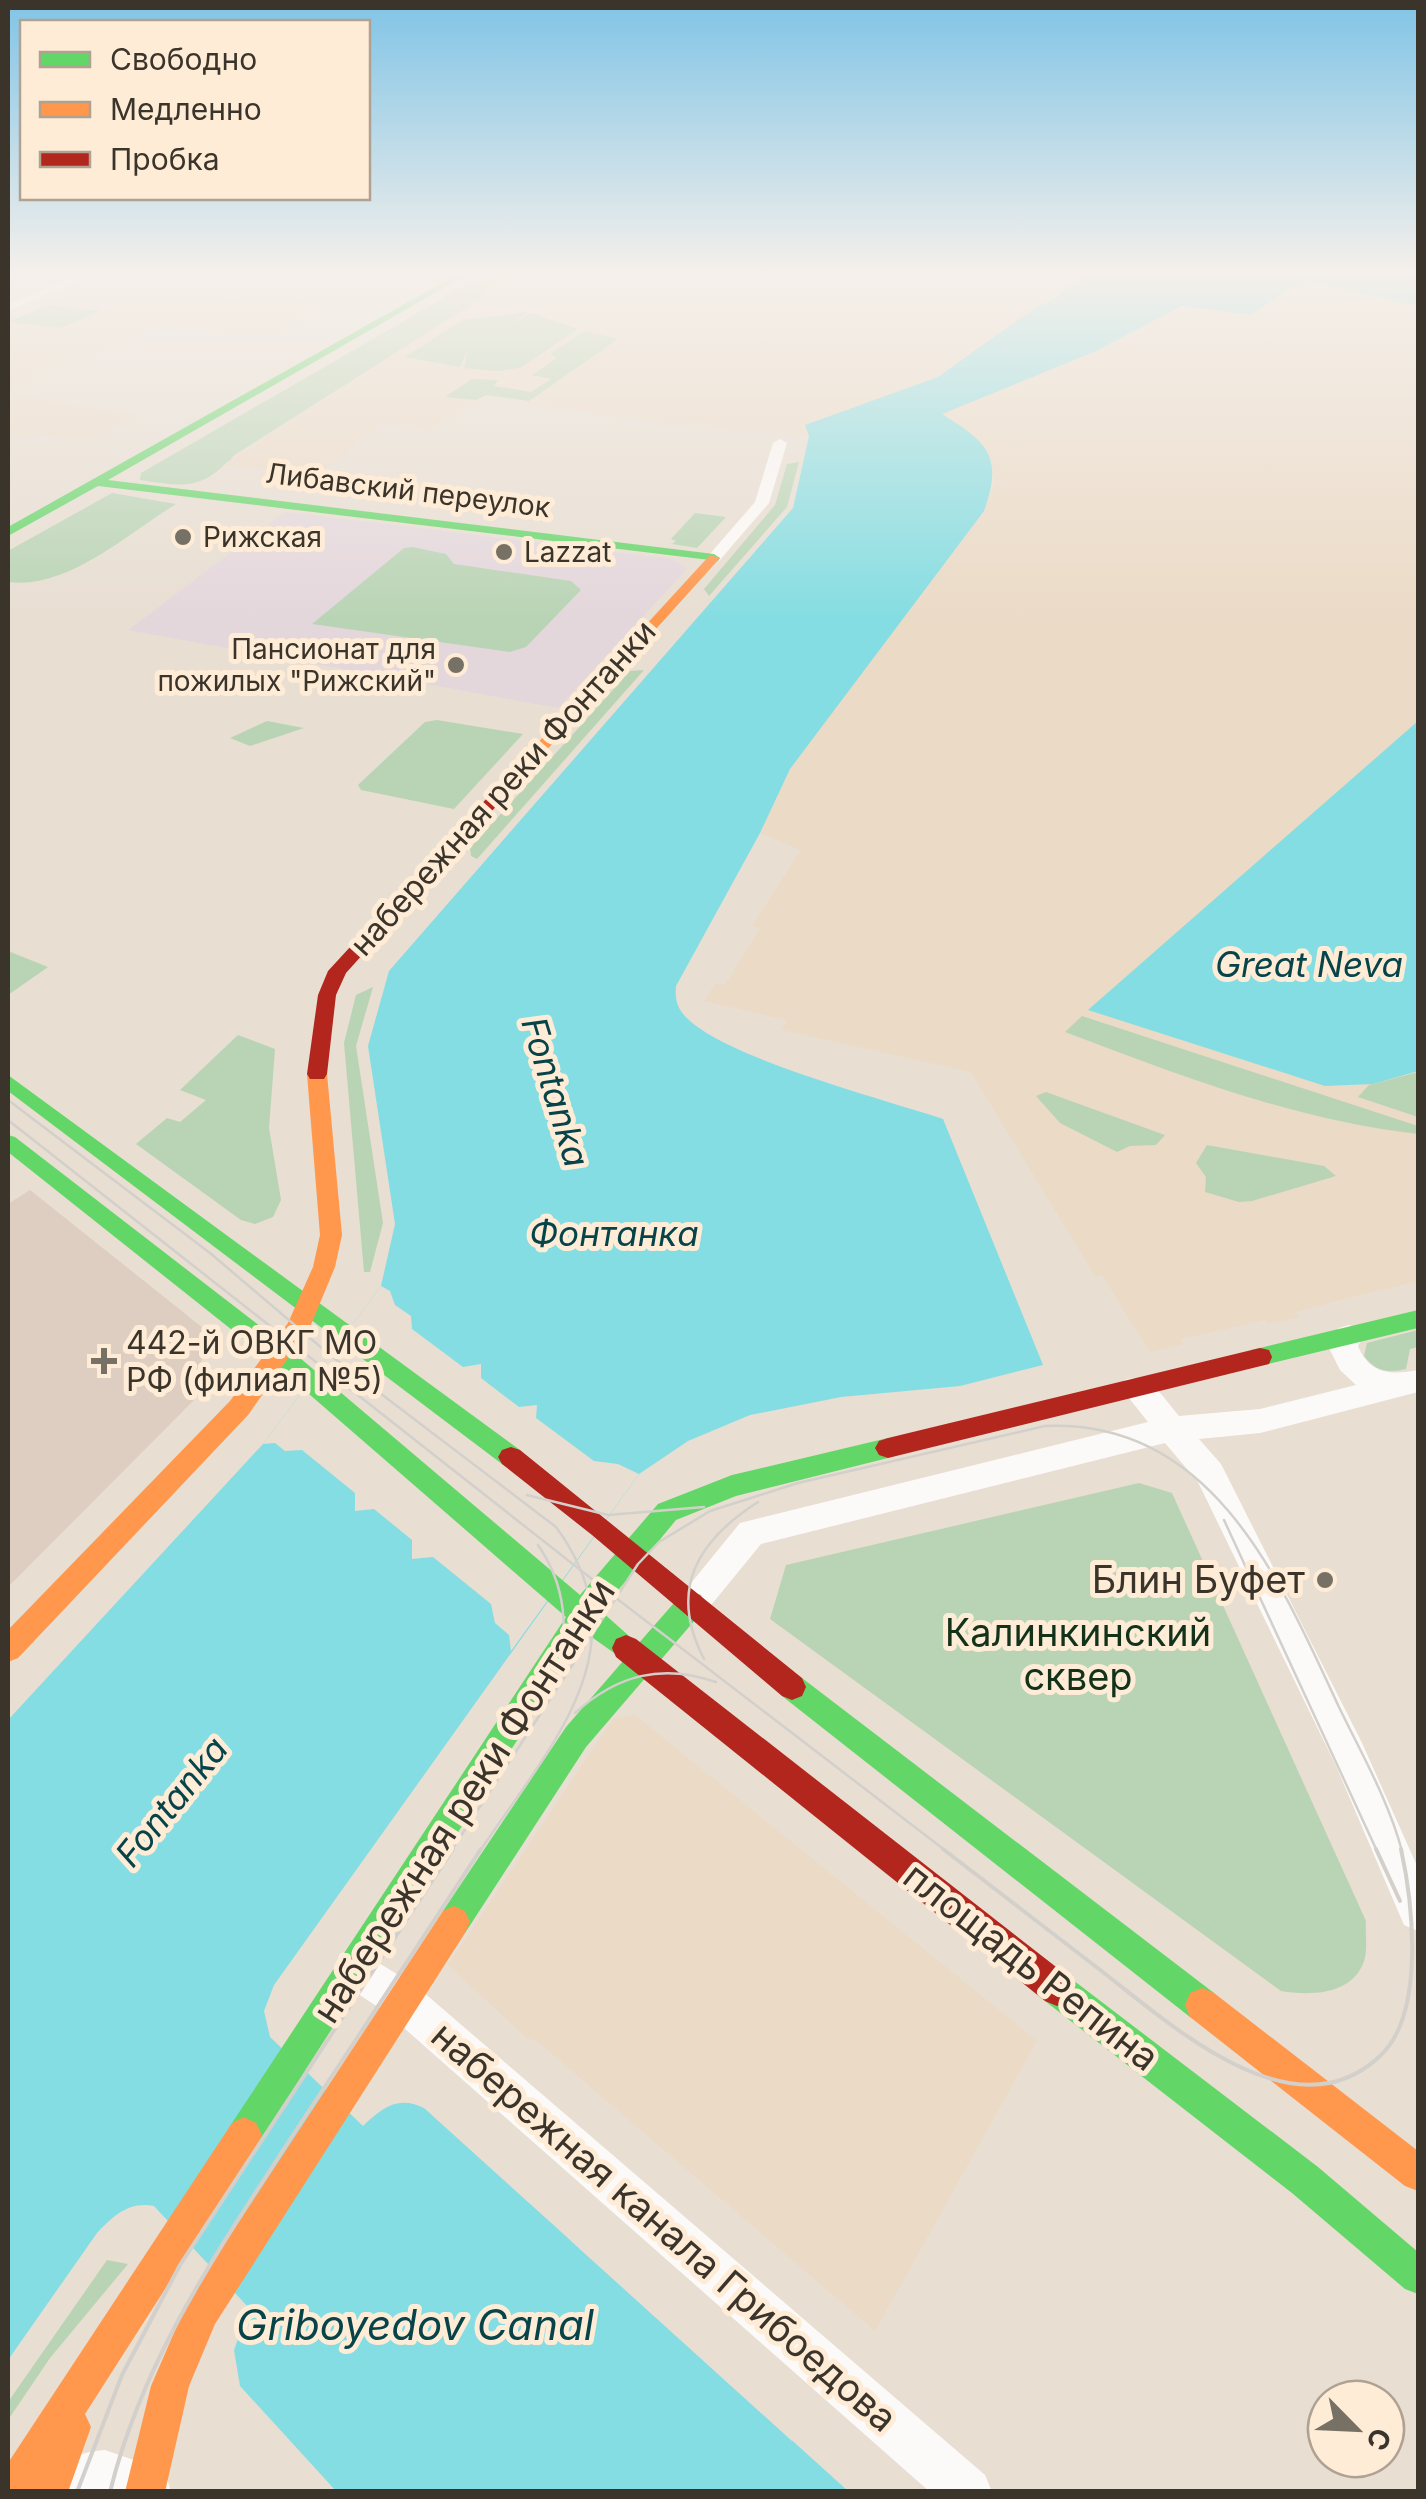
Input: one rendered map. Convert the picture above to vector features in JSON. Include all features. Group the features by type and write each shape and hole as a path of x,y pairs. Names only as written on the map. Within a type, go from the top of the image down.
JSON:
{"street":[{"path":"8,532 265,387"},
{"name":"набережная реки Фонтанки","path":"8,1650 239,1408 280,1354 308,1302 324,1267 331,1235 316,1060 327,995 338,971 762,503 780,443"},
{"name":"Либавский переулок","path":"95,482 714,558"},
{"path":"8,1081 348,1331 600,1527 772,1672 1418,2173"},
{"name":"площадь Репина","path":"8,1142 280,1354 554,1591 1305,2180 1418,2276"},
{"path":"629,1551 667,1512 716,1492 1418,1319"},
{"path":"1349,1336 1343,1346 1347,1360 1358,1373 1406,1384"},
{"path":"643,1659 751,1533 1171,1430 1260,1421 1406,1384"},
{"path":"1136,1388 1210,1474 1348,1755 1418,1911"},
{"name":"набережная реки Фонтанки","path":"90,2373 629,1551"},
{"name":"набережная реки Фонтанки","path":"148,2490 161,2415 181,2352 216,2287 550,1774 643,1659"},
{"name":"набережная канала Грибоедова","path":"354,1968 401,1999 968,2492"},
{"path":"12,2492 90,2373"},
{"path":"48,2492 90,2373"},
{"path":"64,2492 81,2476 114,2474 148,2490"}],"shaded area":[{"path":"343,387 912,387 806,425 809,436 667,423 486,395 431,430 383,423 320,473 222,466"},
{"path":"1008,387 1418,387 1418,721 1089,1010 1325,1086 1373,1084 1418,1071 1418,1281 1297,1312 1299,1317 1269,1324 1265,1320 1181,1339 1183,1344 1150,1352 1102,1275 1095,1276 971,1072 782,1030 787,1020 704,1001 716,983 725,985 760,928 752,926 801,850 760,833 790,769 984,511 995,481 986,449 955,421 940,414"},
{"path":"21,396 137,415 87,442 30,433 21,438 8,436 8,403"},
{"path":"285,512 673,559 687,569 558,708 128,630"},
{"name":"442-й ОВКГ МО РФ (филиал №5)","path":"30,1190 203,1328 200,1394 8,1587 8,1204"},
{"path":"635,1715 1037,2041 875,2331 537,2041 527,2038 448,1965 613,1719"}],"green space":[{"path":"290,387 342,387 233,456 207,478 177,484 140,480 141,473"},
{"path":"461,387 531,392 550,387 529,401 486,395 477,400 445,397"},
{"path":"799,462 787,507 709,596 704,589 775,505 787,464"},
{"path":"112,493 176,504 74,569 30,582 8,582 8,551"},
{"path":"695,513 726,517 697,548 672,544 676,541 671,539"},
{"path":"404,548 446,554 454,564 571,581 581,590 526,647 510,652 312,624"},
{"path":"644,670 477,859 471,856 470,848 630,671"},
{"path":"437,720 523,734 454,809 361,790 358,785 425,722"},
{"path":"267,721 304,728 250,746 230,738"},
{"path":"8,951 48,967 8,995"},
{"path":"373,987 356,1046 383,1223 370,1272 364,1272 344,1043 356,995"},
{"path":"1082,1016 1418,1126 1418,1134 1283,1107 1195,1080 1065,1032"},
{"path":"238,1035 275,1049 269,1128 281,1200 273,1217 255,1224 241,1220 136,1144 167,1118 180,1122 206,1100 180,1090"},
{"path":"1418,1072 1418,1117 1358,1097 1369,1085"},
{"path":"1046,1092 1165,1135 1156,1145 1130,1146 1117,1152 1060,1123 1036,1096"},
{"path":"1207,1145 1324,1166 1336,1176 1239,1202 1205,1192 1206,1177 1196,1163"},
{"path":"1418,1330 1418,1347 1410,1349 1406,1369 1383,1370 1364,1356 1367,1343"},
{"name":"Калинкинский сквер","path":"1139,1483 1172,1493 1366,1921 1364,1961 1341,1987 1317,1993 1281,1991 770,1619 786,1565"},
{"path":"107,2260 128,2264 50,2358 8,2420 8,2402"}],"water":[{"name":"Фонтанка","path":"911,387 1009,387 942,414 970,433 987,452 992,477 984,511 790,769 760,833 676,986 676,998 684,1015 731,1046 805,1075 943,1119 1043,1365 960,1386 841,1397 750,1415 688,1441 639,1474 274,1985 264,2011 270,2037 363,2126 391,2105 406,2103 424,2108 848,2491 336,2491 240,2386 234,2350 249,2308 154,2206 129,2208 97,2233 8,2360 8,1720 263,1444 381,1286 395,1224 368,1046 389,971 793,508 809,436 805,425"},
{"name":"Great Neva","path":"1418,721 1418,1071 1373,1084 1325,1086 1088,1010"}],"pier":[{"path":"381,1286 390,1291 395,1305 411,1316 412,1329 463,1367 481,1364 481,1378 519,1407 537,1405 536,1418 594,1461 618,1464 639,1474 511,1651 509,1635 495,1623 491,1604 433,1557 412,1559 412,1540 374,1509 355,1511 355,1493 302,1450 285,1451 275,1443 263,1444"},
{"path":"574,2237 794,2437 792,2441 571,2241"}],"tram line":[{"path":"8,1100 210,1253 330,1355 556,1527 580,1569"},
{"path":"8,1120 580,1569"},
{"path":"616,1598 638,1564 659,1542 710,1511 798,1483 1045,1426 1103,1431 1153,1449 1195,1477 1232,1515 1291,1606 1373,1776 1402,1851"},
{"path":"527,1495 608,1515 704,1507"},
{"path":"704,1659 693,1634 689,1611 689,1589 695,1569 719,1533 758,1502"},
{"path":"1224,1520 1377,1851"},
{"path":"538,1545 555,1577 563,1609 558,1678"},
{"path":"580,1569 616,1598"},
{"path":"580,1569 592,1615 590,1637"},
{"path":"590,1637 616,1598"},
{"path":"616,1598 946,1851"},
{"path":"451,1851 590,1637"},
{"path":"480,1851 558,1735 577,1696 590,1637"},
{"path":"575,1713 607,1689 641,1676 677,1673 716,1682"},
{"path":"77,2492 122,2375 180,2265 453,1849"},
{"path":"110,2492 142,2396 186,2306 481,1849"},
{"path":"943,1849 1193,2040 1231,2063 1270,2079 1309,2085 1346,2078 1381,2055 1395,2036 1404,2013 1410,1986 1412,1927 1401,1849"},
{"path":"1376,1849 1400,1901"}],"traffic: fast":[{"path":"8,532 265,387"},
{"path":"95,482 714,558"},
{"path":"8,1081 511,1457"},
{"path":"8,1142 279,1354 554,1591 626,1648"},
{"path":"1260,1357 1418,1319"},
{"path":"244,2135 601,1587 667,1512 732,1486 888,1448"},
{"path":"454,1922 576,1737 691,1604"},
{"path":"792,1687 1202,2005"},
{"path":"1057,1989 1305,2180 1418,2276"}],"traffic: slow":[{"path":"539,750 714,558"},
{"path":"8,1649 239,1408 298,1327 324,1267 331,1235 317,1074"},
{"path":"145,2492 170,2386 202,2311 454,1922"},
{"path":"1202,2005 1418,2173"},
{"path":"12,2492 244,2135"},
{"path":"48,2492 71,2427"}],"traffic: jam":[{"path":"317,1074 327,995 337,971 539,750"},
{"path":"888,1448 1260,1357"},
{"path":"511,1457 792,1687"},
{"path":"626,1648 1057,1989"}],"place":[{"name":"Рижская","path":"183,537"},
{"name":"Lazzat","path":"504,552"},
{"name":"Пансионат для пожилых \"Рижский\"","path":"456,665"},
{"name":"442-й ОВКГ МО РФ (филиал №5)","path":"104,1361"},
{"name":"Блин Буфет","path":"1325,1580"}],"water label":[{"name":"Fontanka","path":"555,1092"},
{"name":"Fontanka","path":"172,1802"},
{"name":"Griboyedov Canal","path":"415,2325"}]}
